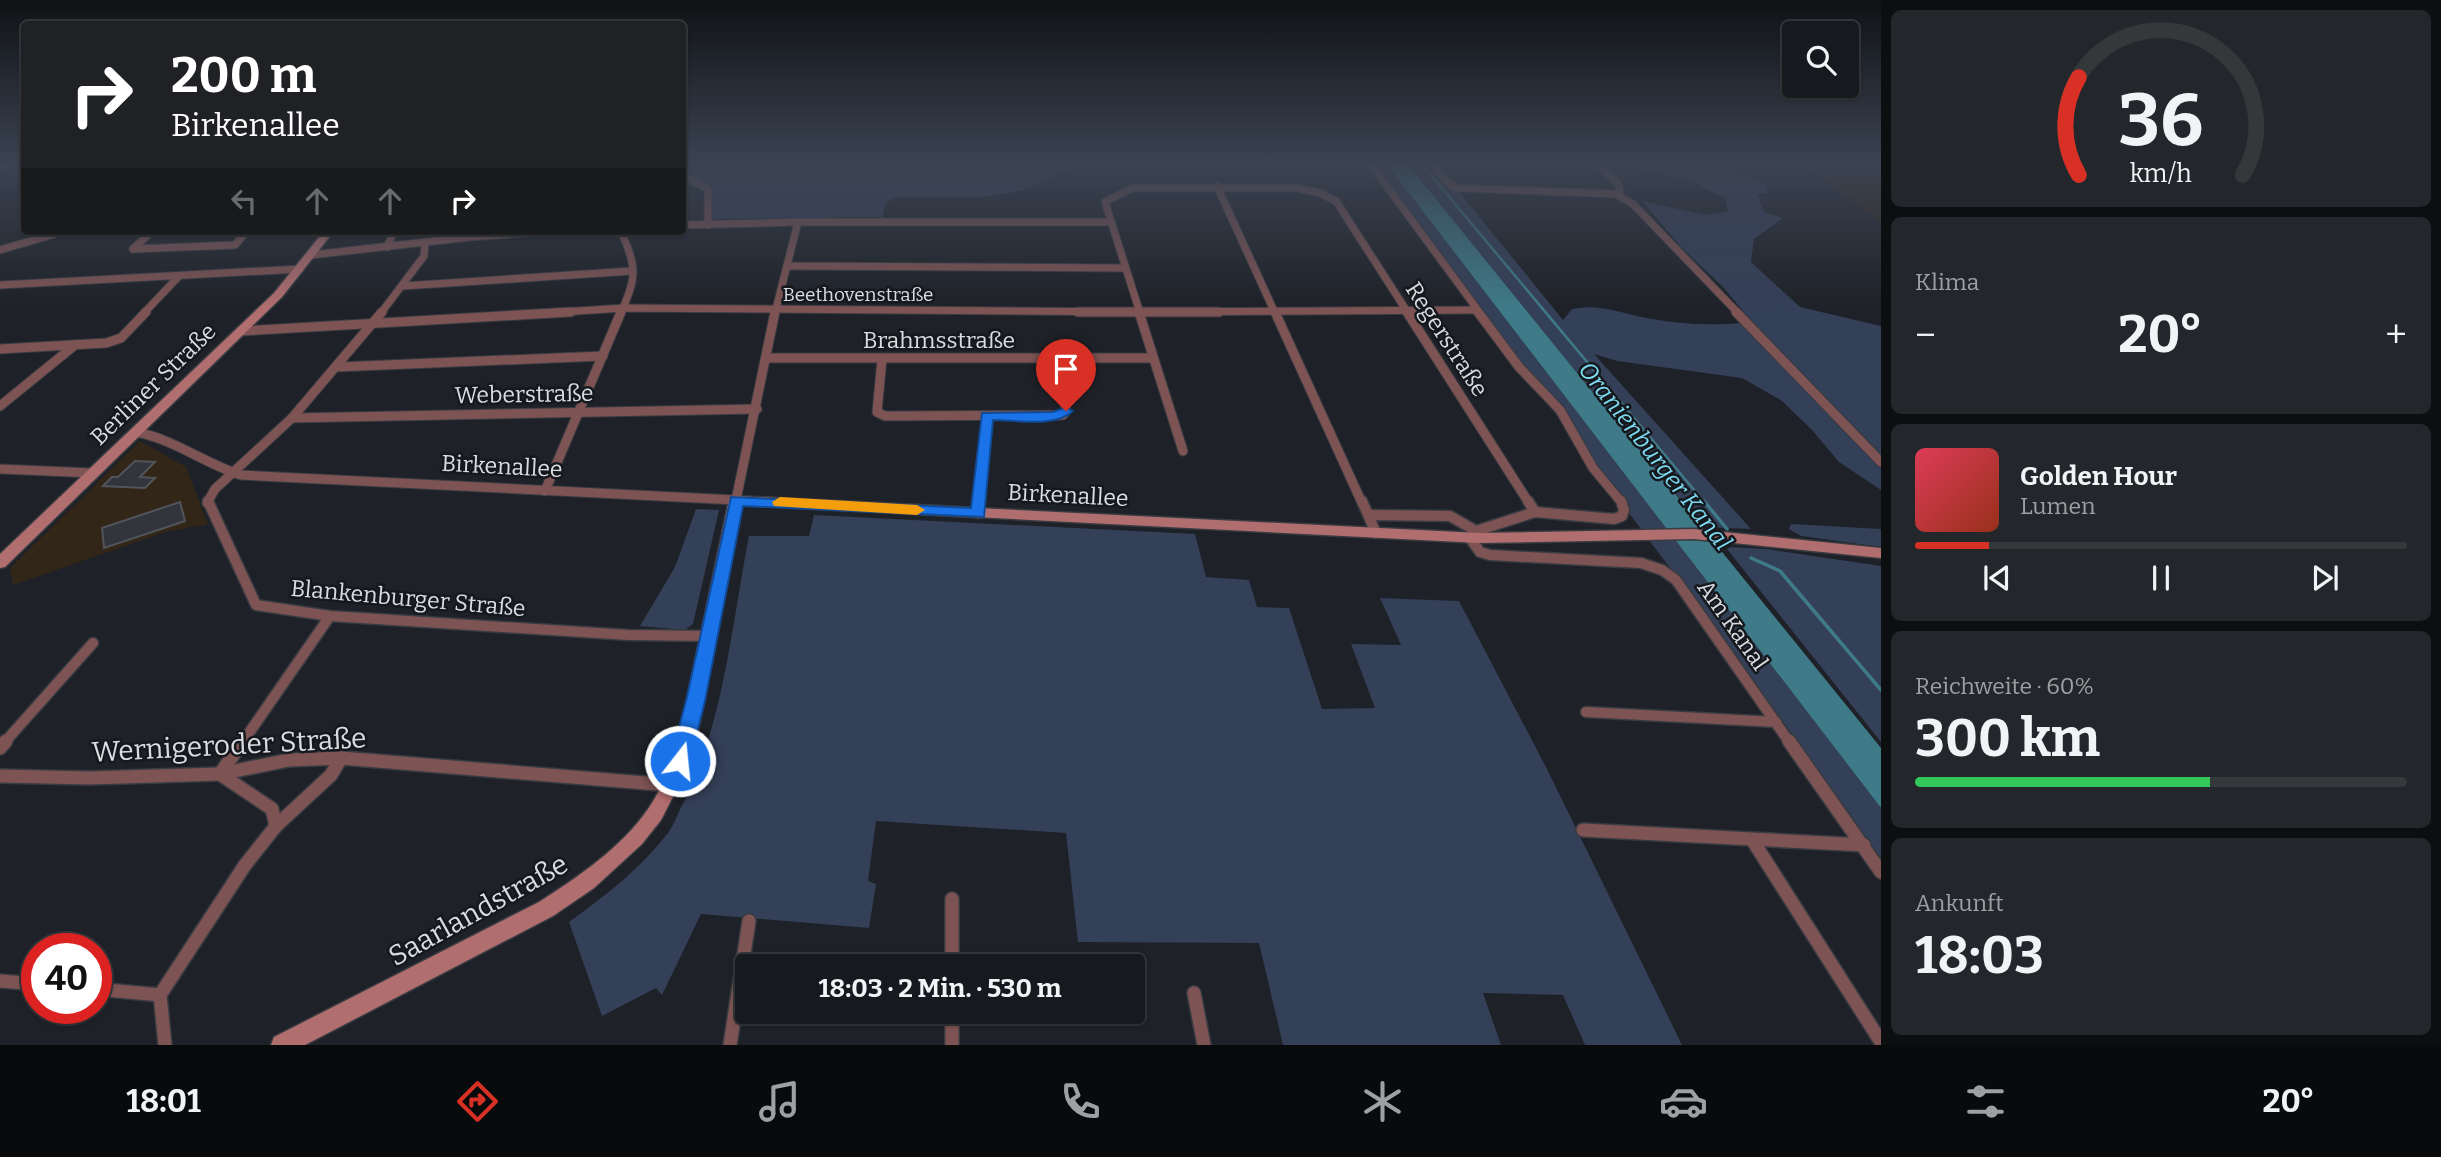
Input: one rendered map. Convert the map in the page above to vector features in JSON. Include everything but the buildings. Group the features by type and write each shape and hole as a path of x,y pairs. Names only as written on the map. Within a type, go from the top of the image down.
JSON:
{"street":[{"path":"708,211 708,225"},
{"path":"1107,211 1184,451"},
{"path":"1229,211 1376,533"},
{"name":"Regerstraße","path":"1342,211 1535,512"},
{"path":"1405,211 1518,367 1560,410 1587,459 1620,499 1624,510 1622,516 1614,519 1535,512 1475,535"},
{"path":"1640,211 1881,462"},
{"path":"736,500 776,309 798,222"},
{"path":"686,225 798,222 1110,222"},
{"path":"0,250 51,235"},
{"path":"148,235 133,249 234,245 243,235"},
{"name":"Berliner Straße","path":"0,563 241,331 300,269 326,235"},
{"path":"387,247 392,235"},
{"path":"311,255 507,235"},
{"path":"545,491 631,289 634,263 623,235"},
{"path":"233,473 292,418 337,367 403,286 424,256 425,242"},
{"path":"787,266 1124,268"},
{"path":"0,285 300,269"},
{"path":"403,286 632,271"},
{"path":"0,349 106,343 121,338 179,276"},
{"name":"Beethovenstraße","path":"241,331 624,308 1139,312 1476,310"},
{"path":"0,406 76,345"},
{"path":"337,367 604,356"},
{"name":"Brahmsstraße","path":"766,358 1153,358"},
{"path":"882,359 877,412 884,416 1063,415 1066,411 1058,360"},
{"name":"Weberstraße","path":"292,418 757,409"},
{"path":"978,513 987,416"},
{"name":"Birkenallee","path":"136,432 149,434 233,473 262,477 1376,533 1544,539 1667,533 1721,535 1881,553"},
{"path":"0,469 93,473"},
{"name":"Blankenburger Straße","path":"233,473 215,489 207,503 256,605 330,616 629,635 709,636"},
{"name":"Saarlandstraße","path":"282,1045 566,897 587,882 635,838 655,814 670,785 688,736 736,500"},
{"name":"Am Kanal","path":"1369,514 1450,516 1475,535 1480,551 1490,555 1641,563 1662,570 1676,580 1881,872"},
{"path":"276,826 272,808 220,774 330,616"},
{"path":"0,748 93,643"},
{"path":"1586,712 1776,722"},
{"path":"165,1045 160,995 245,865 276,826 331,775 341,758"},
{"name":"Wernigeroder Straße","path":"0,776 89,778 220,774 289,760 341,758 629,779 670,785"},
{"path":"1584,830 1864,845"},
{"path":"1753,841 1881,1042"},
{"path":"952,899 952,954"},
{"path":"730,1045 750,921"},
{"path":"0,981 21,983"},
{"path":"112,990 160,995"},
{"path":"1194,993 1204,1045"},
{"path":"952,1024 952,1045"}],"shaded area":[{"path":"711,211 884,211 883,217 711,219"},
{"path":"1404,211 1422,211 1881,808 1881,858 1742,665"},
{"path":"1422,211 1446,211 1881,748 1881,808"},
{"path":"1446,211 1475,211 1563,320 1572,309 1591,307 1660,320 1713,324 1752,322 1723,287 1681,247 1650,211 1686,211 1705,215 1728,211 1764,211 1783,218 1754,239 1751,262 1800,307 1881,326 1881,490 1839,462 1812,430 1782,401 1742,378 1617,361 1594,354 1751,529 1702,527"},
{"path":"1866,211 1881,211 1881,222"},
{"path":"140,441 186,467 208,524 166,532 13,585 10,568"},
{"path":"696,509 719,510 693,624 685,630 640,626 675,567"},
{"path":"814,515 1195,534 1206,577 1249,580 1257,607 1289,608 1322,709 1375,708 1351,644 1401,645 1380,598 1459,601 1547,769 1682,1045 1585,1045 1563,995 1483,993 1501,1045 1283,1045 1259,943 1078,942 1066,833 876,821 868,881 876,884 869,928 701,914 662,995 656,988 602,1016 569,922 609,892 646,858 668,833 685,800 709,737 718,704 749,536 809,536"},
{"path":"1791,524 1881,529 1881,547 1801,536 1789,529"},
{"path":"1727,549 1767,549 1881,566 1881,742"}],"waterway":[{"name":"Oranienburger Kanal","path":"1461,211 1705,503"},
{"name":"Oranienburger Kanal","path":"1704,501 1727,529"},
{"path":"1751,558 1780,571 1881,690"}],"slow traffic":[{"path":"780,502 917,510"}],"route":[{"path":"680,761 696,701 736,500 978,513 987,416 1056,416 1063,415 1066,411"}]}
